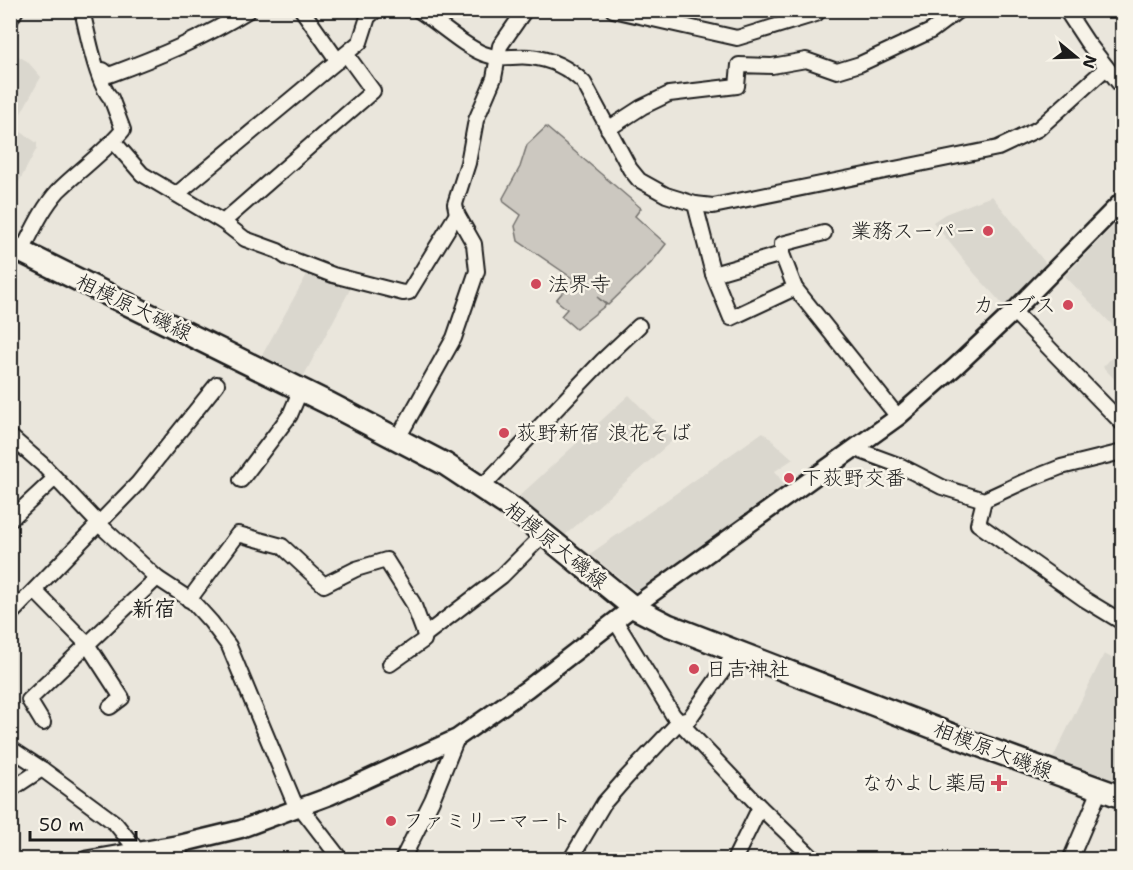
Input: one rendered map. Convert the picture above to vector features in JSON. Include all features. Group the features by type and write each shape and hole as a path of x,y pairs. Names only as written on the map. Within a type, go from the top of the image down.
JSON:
{"main road":[{"name":"相模原大磯線","path":"16,249 301,389 445,464 482,487 544,534 633,607 668,625 1122,797"}],"street":[{"path":"10,20 16,10"},
{"path":"16,249 58,192 114,142 123,130 98,70 82,10"},
{"path":"98,70 103,70 108,75 174,51 218,30 249,10"},
{"path":"223,222 341,126 373,91 302,10"},
{"path":"177,194 360,42 368,17 376,10"},
{"path":"418,10 481,53 498,59 530,57 547,60 573,73 584,83 630,169 639,180 666,195 695,204 713,206 998,148 1038,129 1106,68"},
{"path":"398,438 454,338 477,271 474,244 457,214 455,204 468,163 476,120 494,78 500,46 525,10"},
{"path":"613,10 737,39 816,14 819,10"},
{"path":"608,129 642,107 669,94 737,86 739,65 772,66 806,60 837,71 860,64 931,31 958,10"},
{"path":"1066,10 1087,42 1122,87"},
{"path":"114,142 142,174 223,222 245,239 333,275 403,293 409,292 457,214"},
{"path":"86,860 120,856 137,850 179,852 299,808 457,738 527,689 633,607 898,417 955,367 1122,201"},
{"path":"695,204 713,274 731,318 795,288"},
{"path":"824,233 782,244 782,254 795,288 898,417"},
{"path":"713,274 782,254"},
{"path":"1013,311 1122,423"},
{"path":"482,487 603,360 639,326"},
{"path":"10,615 100,525 138,483 217,384"},
{"path":"248,476 290,415 301,389"},
{"path":"10,436 156,578 189,600 211,622 229,646 299,808 341,860"},
{"path":"855,449 901,466 942,487 984,500 1061,467 1122,452"},
{"path":"10,520 55,478"},
{"path":"984,500 978,524 1084,599 1122,622"},
{"path":"189,600 238,534 282,546 324,585 356,569 386,560 413,603 425,635"},
{"path":"390,664 424,640 425,635 502,576 544,534"},
{"path":"43,723 29,700 156,578"},
{"path":"35,591 87,644 127,694 110,707"},
{"path":"616,622 679,722 760,807 815,860"},
{"path":"572,858 604,803 679,722 689,719 736,652"},
{"path":"402,860 432,800 457,738"},
{"path":"10,748 115,823 137,850"},
{"path":"10,790 42,769"},
{"path":"1070,860 1100,790"},
{"path":"734,860 760,807"}],"shaded area":[{"path":"11,52 27,61 41,77 20,115 15,116 11,112"},
{"path":"11,125 37,143 37,148 11,197"},
{"path":"546,127 641,208 635,216 666,244 651,263 608,305 597,297 606,305 576,329 561,316 567,309 556,300 573,280 578,282 518,241 515,226 521,215 504,202 503,198 520,167 527,145"},
{"path":"992,196 1047,265 1005,307 933,222 945,214"},
{"path":"1122,217 1122,335 1065,276"},
{"path":"310,269 353,284 302,379 260,359"},
{"path":"1122,347 1122,387 1103,367"},
{"path":"629,395 673,440 563,537 515,500"},
{"path":"763,432 793,459 775,471 786,488 637,592 590,554"},
{"path":"1104,654 1122,663 1122,783 1053,758"}],"place":[{"name":"業務スーパー","path":"988,231"},
{"name":"法界寺","path":"536,284"},
{"name":"カーブス","path":"1068,305"},
{"name":"荻野新宿 浪花そば","path":"504,433"},
{"name":"下荻野交番","path":"789,478"},
{"name":"日吉神社","path":"694,669"},
{"name":"なかよし薬局","path":"999,783"},
{"name":"ファミリーマート","path":"391,821"}],"district":[{"name":"新宿","path":"154,608"}]}
